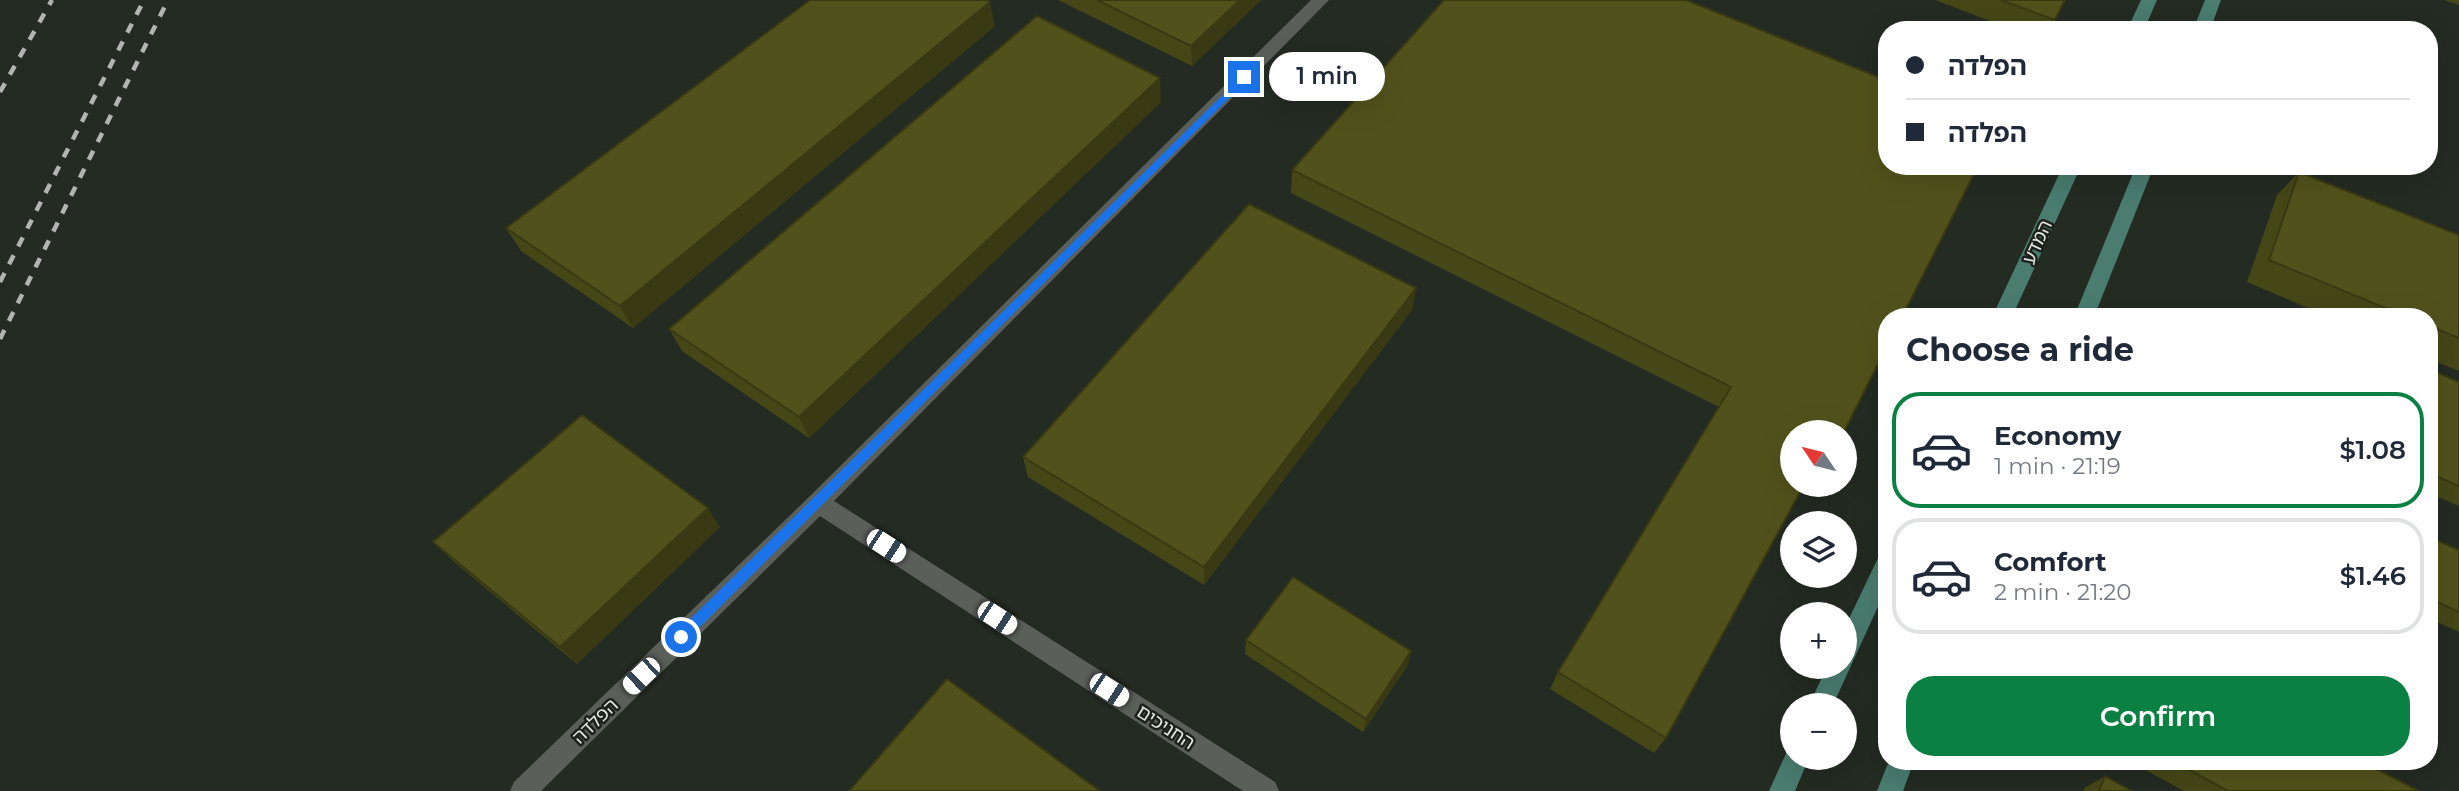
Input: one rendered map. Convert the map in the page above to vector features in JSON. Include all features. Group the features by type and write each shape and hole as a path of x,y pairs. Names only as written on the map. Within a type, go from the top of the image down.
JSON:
{"street":[{"name":"הפלדה","path":"523,791 818,503 1321,0"},
{"path":"2139,21 2149,0"},
{"path":"2205,21 2213,0"},
{"name":"המדע","path":"2006,308 2068,175"},
{"path":"2088,308 2141,175"},
{"name":"החניכים","path":"818,503 1266,791"},
{"path":"1857,628 1878,582"},
{"path":"1782,791 1792,770"},
{"path":"1890,791 1898,770"}],"shaded area":[{"path":"0,0 2459,0 2459,791 0,791"}],"building":[{"path":"810,0 990,2 620,306 506,228"},
{"path":"1097,0 1240,0 1191,46"},
{"path":"1444,0 1686,0 1878,77 1878,175 1973,175 1907,308 1878,308 1878,364 1850,420 1780,420 1780,497 1797,497 1790,511 1780,511 1780,529 1666,738 1558,672 1731,387 1292,170"},
{"path":"2001,0 2065,0 2055,20"},
{"path":"1037,16 1160,78 799,417 669,329"},
{"path":"2298,175 2307,175 2459,235 2459,338 2438,330 2438,308 2385,308 2269,260"},
{"path":"1249,204 1416,288 1204,567 1023,457"},
{"path":"2438,373 2459,382 2459,486 2438,477"},
{"path":"582,415 708,508 560,647 433,542"},
{"path":"2438,541 2459,550 2459,612 2438,602"},
{"path":"1293,577 1411,651 1366,719 1246,640"},
{"path":"947,679 1100,791 849,791"},
{"path":"2190,770 2378,770 2419,791 2228,791"},
{"path":"2105,776 2132,791 2099,791"}],"railway":[{"path":"0,92 52,0"},
{"path":"0,282 144,0"},
{"path":"0,339 168,0"}],"route":[{"path":"681,637 838,484 1244,77"}]}
